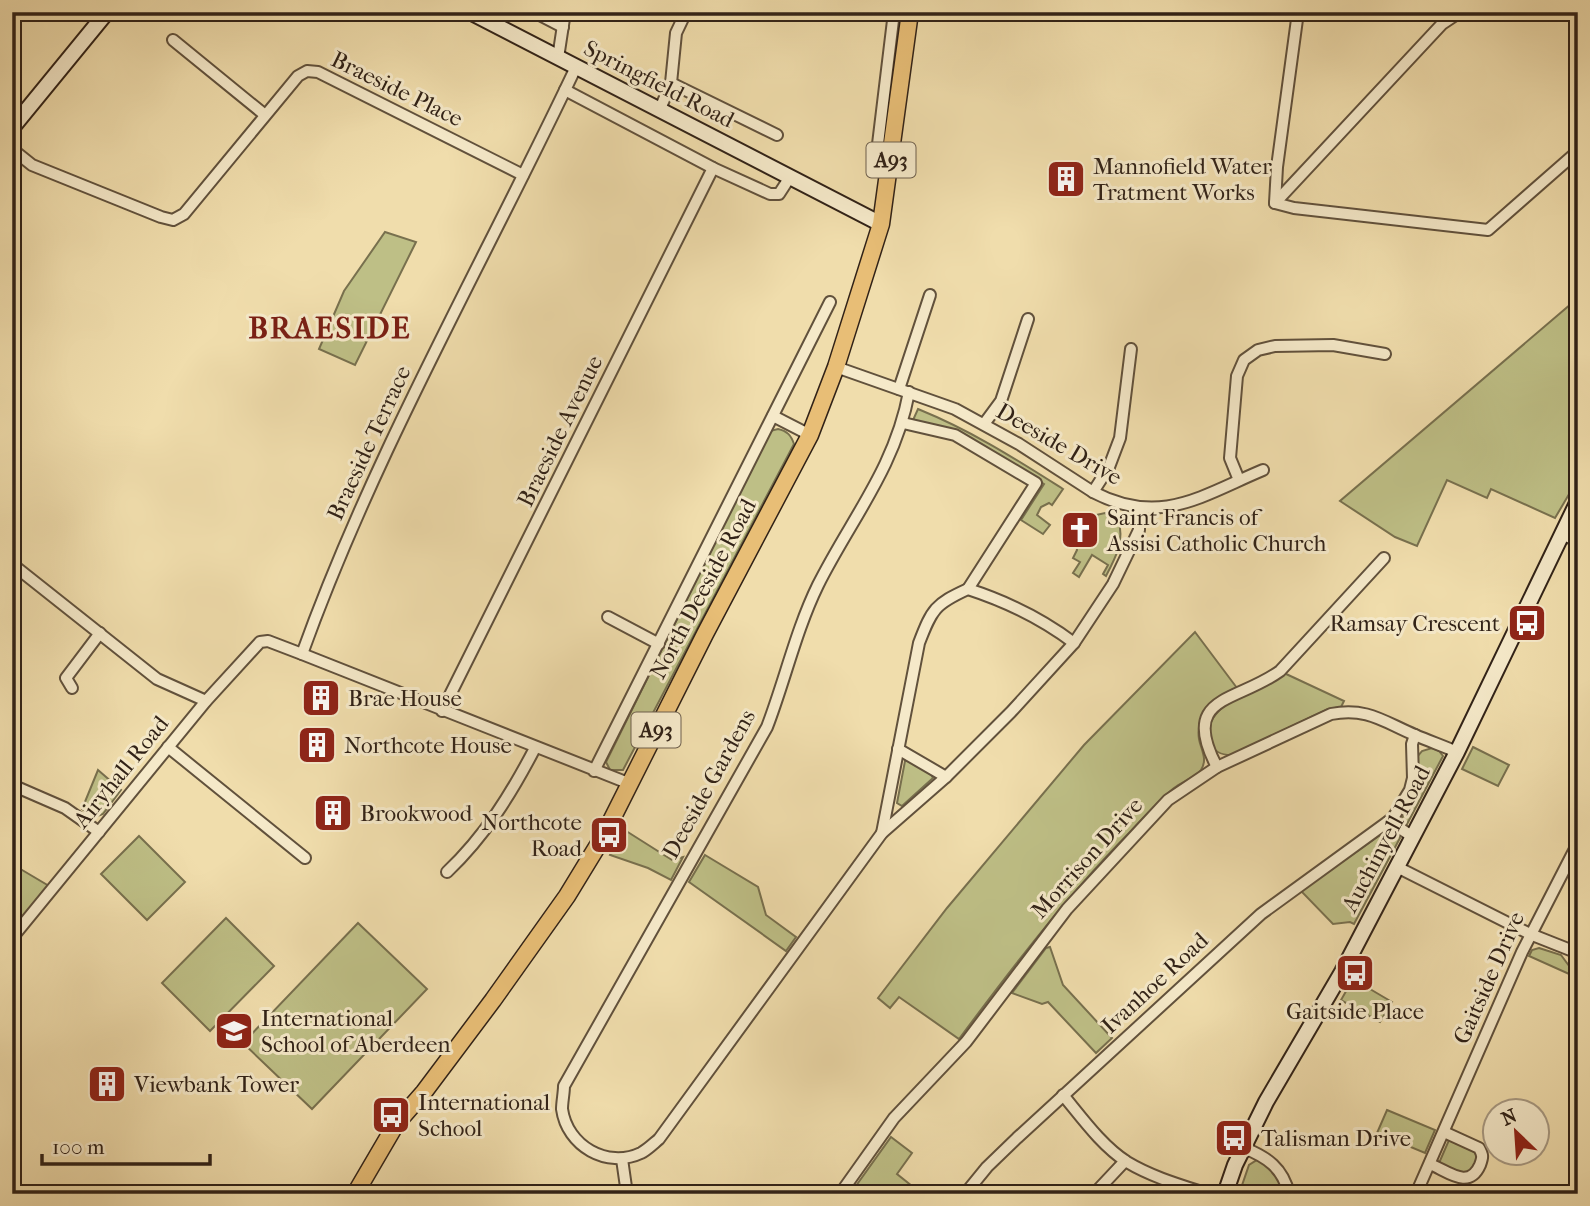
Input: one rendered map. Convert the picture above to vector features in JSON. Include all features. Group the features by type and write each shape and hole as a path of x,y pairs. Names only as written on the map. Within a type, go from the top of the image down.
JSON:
{"main road":[{"name":"A93","path":"881,224 910,12"},
{"name":"North Deeside Road","path":"355,1194 396,1124 444,1066 567,896 603,837 628,783 810,435 836,367 881,224"}],"street":[{"path":"12,128 107,12"},
{"name":"Springfield Road","path":"470,12 881,224"},
{"path":"534,12 563,27"},
{"path":"558,58 565,12"},
{"path":"660,109 671,83 676,33 687,12"},
{"path":"892,152 880,148 878,144 894,12"},
{"path":"1275,203 1277,167 1297,12"},
{"path":"1442,24 1443,12"},
{"path":"1275,203 1442,24 1460,12"},
{"path":"173,40 265,115"},
{"name":"Braeside Terrace","path":"302,654 329,577 384,457 576,66"},
{"name":"Braeside Place","path":"12,149 32,165 161,218 173,220 184,214 298,76 307,71 317,72 523,175"},
{"name":"Springfield Road","path":"671,83 777,135"},
{"path":"565,90 713,168 775,196 790,177"},
{"path":"1275,203 1294,208 1488,230 1578,151"},
{"name":"Braeside Avenue","path":"442,711 713,168"},
{"name":"Deeside Gardens","path":"622,1159 601,1157 581,1145 569,1130 562,1108 564,1086 767,727 818,585 888,462 903,423 904,391 930,295"},
{"name":"North Deeside Road","path":"594,771 830,302"},
{"path":"925,310 938,315"},
{"path":"984,424 1001,401 1028,319"},
{"path":"1239,480 1230,457 1237,376 1244,360 1258,350 1275,346 1333,345 1385,354"},
{"path":"1093,492 1109,467 1120,438 1131,349"},
{"name":"Deeside Drive","path":"836,367 955,409 1093,492 1139,509 1183,505 1263,470"},
{"path":"774,416 810,435"},
{"path":"882,833 919,643 929,615 943,600 968,589 1036,483 955,435 903,423"},
{"name":"Auchinyell Road","path":"1225,1194 1266,1101 1342,972 1457,752 1578,501"},
{"path":"627,1194 622,1159 643,1152 659,1139 882,833 946,777 1011,712 1074,643 1113,584 1139,530 1139,509"},
{"path":"1561,533 1578,542"},
{"path":"1217,767 1206,747 1203,734 1205,720 1213,708 1222,700 1280,671 1384,558"},
{"path":"12,564 157,679 206,701"},
{"path":"968,589 1023,609 1074,643"},
{"name":"North Deeside Road","path":"608,617 659,644"},
{"path":"66,678 100,633"},
{"name":"Airyhall Road","path":"12,938 206,701 256,645 268,641 302,654"},
{"path":"302,654 628,783"},
{"path":"53,674 66,678 72,688"},
{"name":"Morrison Drive","path":"840,1194 894,1118 967,1042 1067,909 1168,800 1217,767 1331,714 1343,711 1374,715 1457,752"},
{"name":"Ivanhoe Road","path":"965,1194 987,1167 1261,914 1389,821 1410,790 1413,778 1412,744 1415,735"},
{"path":"168,747 305,858"},
{"path":"447,872 465,855 490,823 513,790 536,748"},
{"path":"898,749 946,777"},
{"path":"12,785 65,808 99,832"},
{"path":"1389,821 1413,837"},
{"name":"Gaitside Drive","path":"1416,1194 1530,934 1578,843"},
{"path":"1397,867 1530,934 1573,952 1578,961"},
{"path":"1063,1096 1092,1129 1125,1160 1150,1174 1208,1194"},
{"path":"1430,1164 1462,1178 1470,1178 1475,1175 1482,1159 1479,1148 1444,1132"},
{"path":"1244,1147 1260,1154 1276,1166 1289,1194"},
{"path":"1094,1194 1125,1160"}],"green space":[{"path":"385,232 416,242 355,365 319,349 344,291"},
{"path":"1578,298 1578,479 1555,518 1491,489 1487,498 1447,480 1417,546 1395,537 1340,501"},
{"path":"918,409 975,436 1063,489 1052,505 1049,503 1041,507 1037,515 1050,525 1043,534 1021,520 1044,484 957,431 913,420"},
{"path":"778,429 788,434 794,444 623,770 610,770 606,762 770,431"},
{"path":"1105,513 1118,520 1120,527 1116,555 1106,576 1103,574 1108,565 1092,555 1079,577 1073,573 1080,562 1073,558 1077,550 1076,543 1082,547 1085,542 1093,540 1091,532 1094,528 1087,517"},
{"path":"1195,632 1237,688 1215,701 1200,721 1199,739 1204,758 1201,770 1162,798 1083,882 1019,959 959,1039 899,997 890,1008 878,998 947,908 1084,745"},
{"path":"1284,673 1344,701 1341,707 1328,709 1231,755 1216,751 1210,742 1208,730 1221,708 1247,691"},
{"path":"1473,747 1509,765 1498,786 1462,769"},
{"path":"1432,748 1443,756 1406,826 1402,818 1415,790 1416,758 1422,751"},
{"path":"905,761 931,774 933,778 902,806 897,803"},
{"path":"98,770 121,790 103,814 95,817 82,809"},
{"path":"623,829 672,860 683,857 671,880 648,868 610,855"},
{"path":"1387,830 1396,832 1400,838 1354,924 1333,924 1301,891"},
{"path":"139,836 185,882 147,920 101,874"},
{"path":"705,855 758,887 766,915 796,937 786,951 689,882"},
{"path":"12,864 49,886 12,932"},
{"path":"226,918 274,966 210,1031 162,983"},
{"path":"358,923 427,989 312,1109 243,1043"},
{"path":"1050,947 1063,985 1112,1038 1096,1053 1048,1002 1042,1004 1012,993 1046,948"},
{"path":"1539,948 1561,955 1578,978 1529,956 1532,950"},
{"path":"1353,979 1392,1002 1380,1022 1341,1000"},
{"path":"1387,1110 1435,1130 1425,1153 1377,1133"},
{"path":"891,1137 912,1153 897,1174 922,1194 900,1194 892,1188 886,1194 858,1194 853,1190"},
{"path":"1449,1140 1475,1152 1477,1159 1470,1172 1463,1174 1439,1163"},
{"path":"1257,1160 1275,1173 1285,1194 1239,1194 1249,1165"}],"place":[{"name":"Mannofield Water Tratment Works","path":"1066,179"},
{"name":"Saint Francis of Assisi Catholic Church","path":"1080,530"},
{"name":"Ramsay Crescent","path":"1527,623"},
{"name":"Brae House","path":"321,698"},
{"name":"Northcote House","path":"317,745"},
{"name":"Brookwood","path":"333,813"},
{"name":"Northcote Road","path":"609,835"},
{"name":"Gaitside Place","path":"1355,973"},
{"name":"International School of Aberdeen","path":"234,1031"},
{"name":"Viewbank Tower","path":"107,1084"},
{"name":"International School","path":"391,1115"},
{"name":"Talisman Drive","path":"1234,1138"}],"district":[{"name":"BRAESIDE","path":"330,328"}]}
